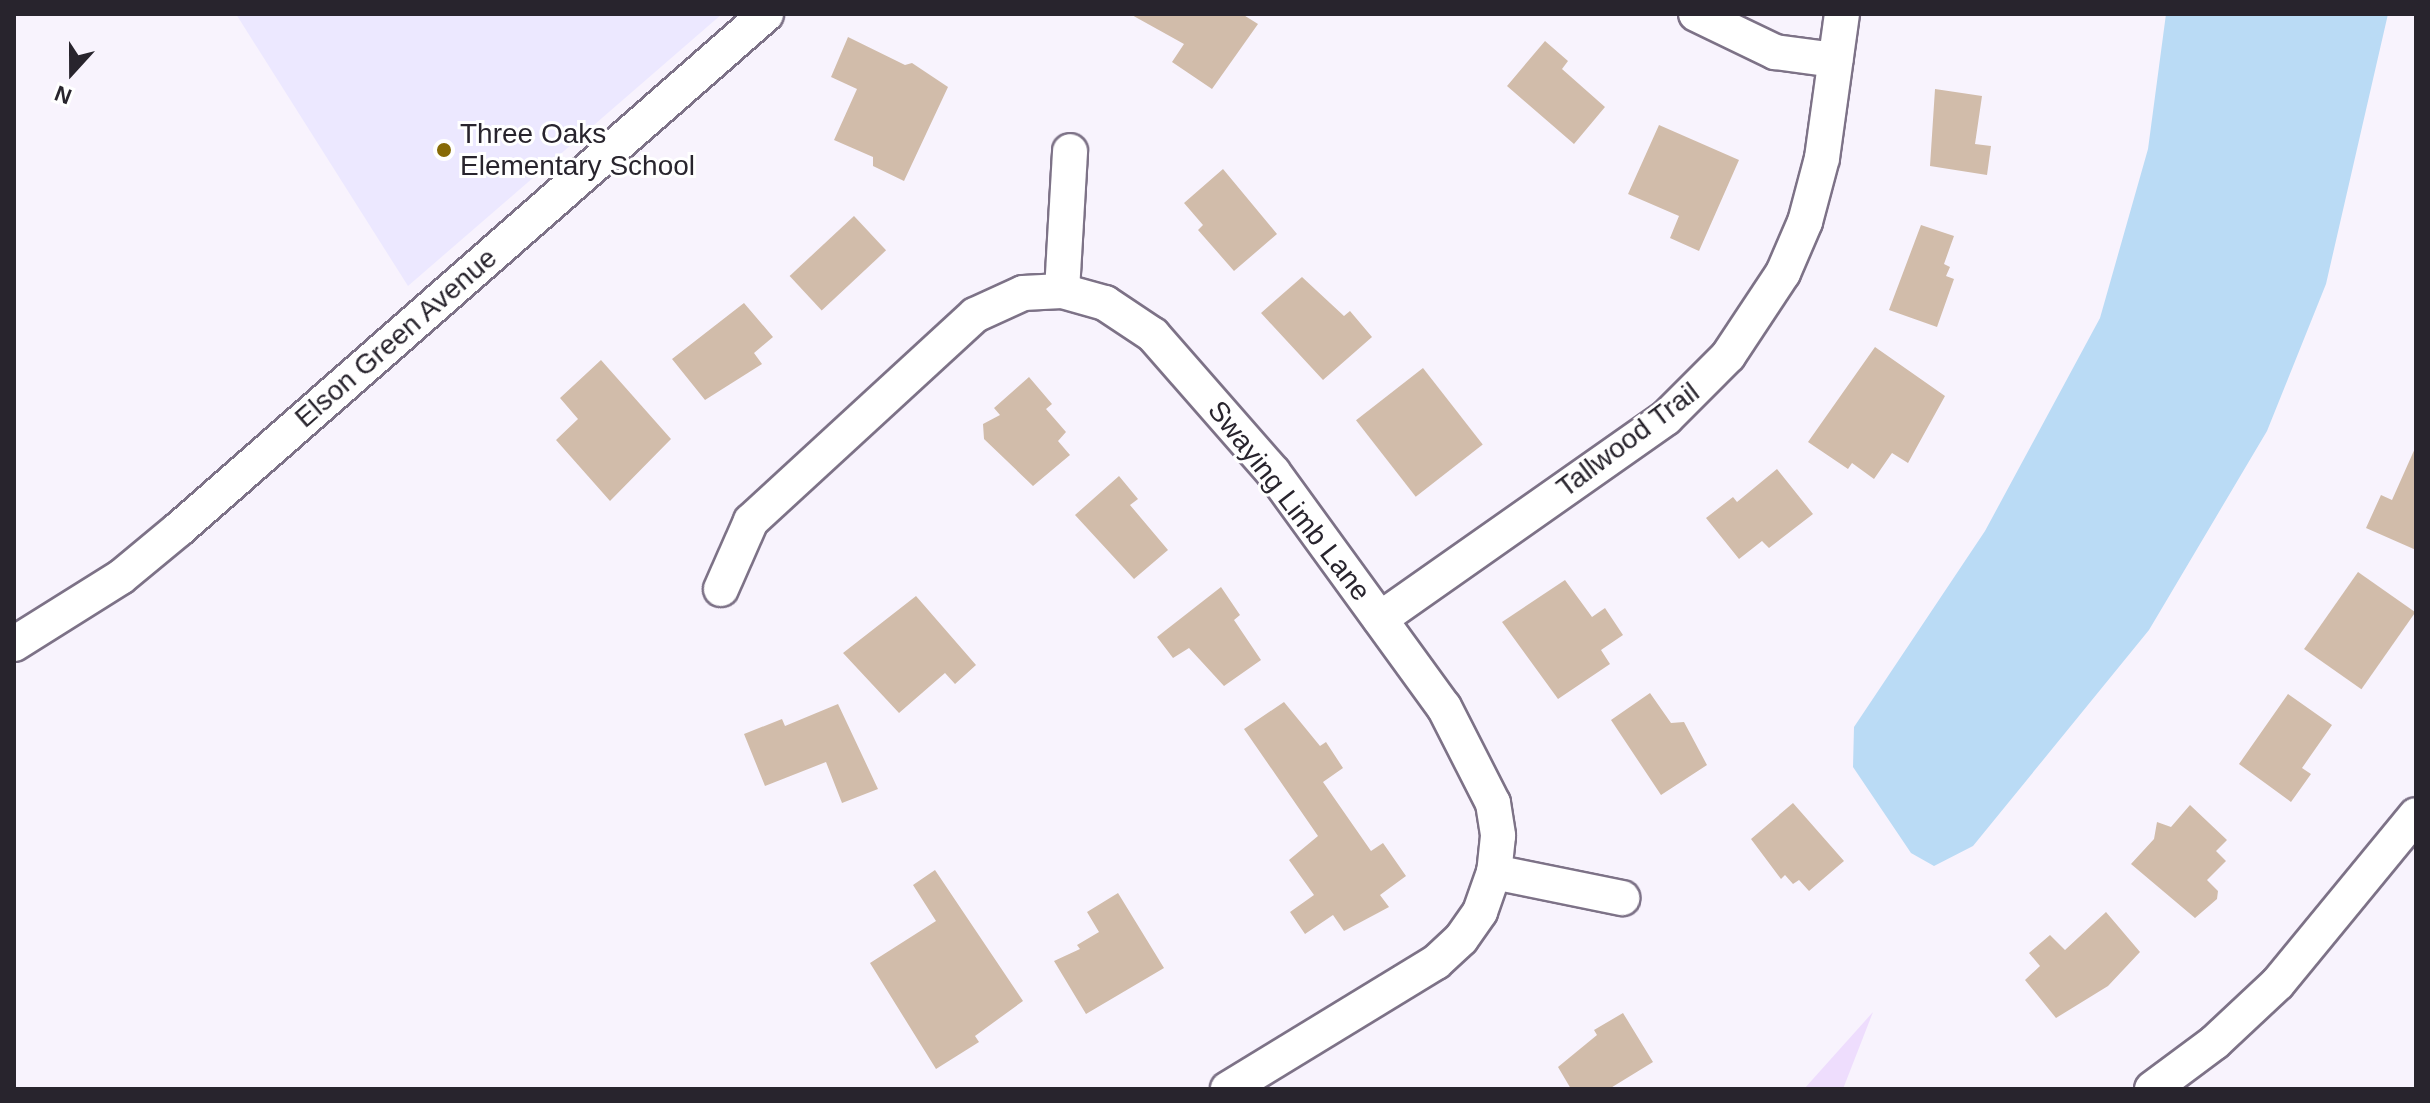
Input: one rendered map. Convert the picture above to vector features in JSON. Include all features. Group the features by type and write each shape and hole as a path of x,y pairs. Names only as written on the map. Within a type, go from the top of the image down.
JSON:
{"street":[{"name":"Elson Green Avenue","path":"14,644 121,577 179,529 766,14"},
{"path":"1696,14 1775,52 1835,60"},
{"name":"Tallwood Trail","path":"1380,619 1666,418 1728,356 1783,273 1805,222 1822,158 1842,14"},
{"path":"1062,291 1070,151"},
{"name":"Swaying Limb Lane","path":"721,589 751,521 975,315 1023,293 1062,291 1105,303 1153,335 1273,472 1444,707 1475,762 1493,803 1494,872 1480,912 1436,962 1228,1089"},
{"path":"2152,1089 2215,1042 2278,983 2416,815"},
{"path":"1494,872 1622,898"}],"shaded area":[{"name":"Three Oaks Elementary School","path":"236,14 722,14 408,286"},
{"path":"1873,1012 1843,1089 1804,1089"}],"water":[{"path":"2166,14 2388,14 2326,284 2267,431 2149,630 1973,846 1934,866 1911,853 1853,767 1854,727 1985,531 2100,318 2148,149"}],"building":[{"path":"1130,14 1242,14 1258,24 1212,89 1172,62 1184,44"},
{"path":"848,37 905,65 912,63 948,87 904,181 873,166 873,157 834,140 857,89 831,77"},
{"path":"1545,41 1568,61 1562,69 1605,107 1574,144 1507,86"},
{"path":"1935,89 1982,96 1975,144 1991,146 1987,175 1930,166"},
{"path":"1659,125 1739,160 1699,251 1670,238 1679,216 1628,194"},
{"path":"1223,169 1277,234 1234,271 1198,230 1203,225 1184,203"},
{"path":"854,216 886,250 822,310 790,276"},
{"path":"1921,225 1954,236 1944,264 1950,267 1946,276 1954,279 1937,327 1889,310"},
{"path":"1302,277 1344,316 1350,311 1372,337 1323,380 1261,313"},
{"path":"744,303 773,337 754,353 762,364 705,400 672,359"},
{"path":"1875,347 1945,396 1908,463 1892,453 1874,479 1852,463 1848,469 1808,442"},
{"path":"601,360 671,439 610,501 556,440 578,419 560,398"},
{"path":"1423,368 1483,444 1416,497 1356,420"},
{"path":"1029,377 1052,404 1046,409 1066,432 1058,441 1070,455 1033,486 984,439 983,424 1000,415 994,408"},
{"path":"2416,446 2416,550 2366,528 2381,495 2392,500"},
{"path":"1777,469 1813,514 1769,548 1762,541 1739,559 1706,518 1733,497 1737,502"},
{"path":"1119,476 1138,499 1130,505 1168,550 1134,579 1075,515"},
{"path":"2358,572 2415,612 2361,689 2304,649"},
{"path":"1565,580 1592,617 1605,608 1623,635 1601,650 1610,664 1558,699 1502,622"},
{"path":"1221,587 1240,615 1234,620 1261,660 1224,686 1189,648 1173,658 1157,637"},
{"path":"916,596 976,665 955,684 945,673 899,713 843,653"},
{"path":"1650,693 1671,723 1684,722 1707,765 1661,795 1611,720"},
{"path":"2288,694 2332,725 2302,768 2311,774 2291,802 2239,764"},
{"path":"1284,702 1320,746 1326,742 1343,768 1323,782 1371,851 1383,843 1406,876 1380,895 1389,907 1344,931 1333,915 1305,934 1290,912 1314,895 1289,860 1318,836 1244,729"},
{"path":"838,704 878,789 842,803 826,762 765,786 744,734 782,719 785,726"},
{"path":"1793,803 1844,861 1809,891 1799,880 1793,884 1785,875 1781,879 1751,839"},
{"path":"2190,805 2227,840 2216,851 2226,861 2207,880 2218,891 2217,899 2195,918 2131,864 2154,839 2157,822 2171,827"},
{"path":"935,870 1023,1001 975,1036 979,1042 936,1069 870,963 936,921 913,885"},
{"path":"1118,893 1164,968 1086,1014 1054,961 1080,949 1077,945 1099,932 1087,912"},
{"path":"2106,912 2140,952 2108,986 2056,1018 2025,980 2040,966 2029,953 2050,935 2065,950"},
{"path":"1623,1013 1653,1062 1609,1089 1571,1089 1558,1067 1597,1035 1594,1030"}],"place":[{"name":"Three Oaks Elementary School","path":"444,150"}]}
